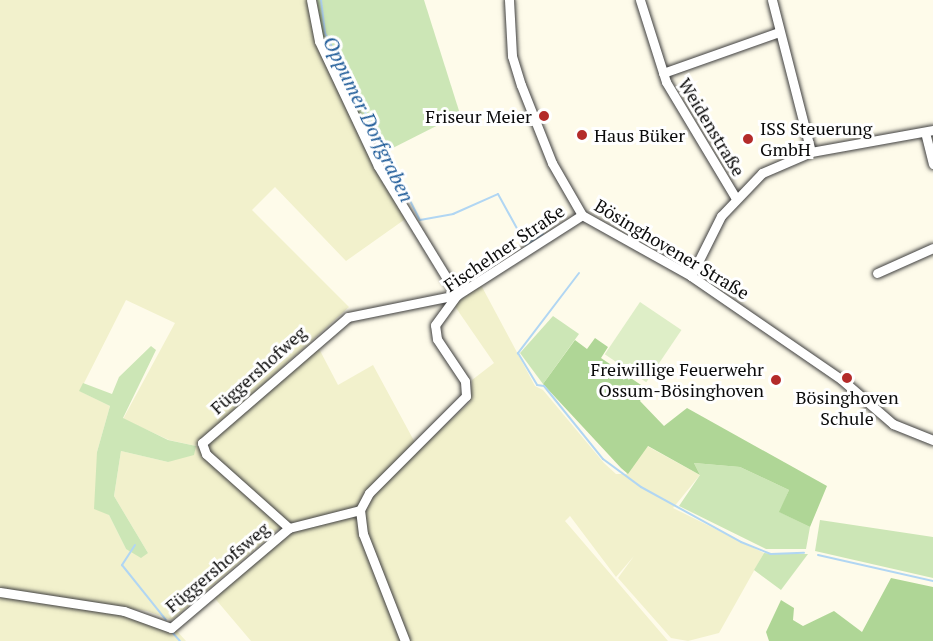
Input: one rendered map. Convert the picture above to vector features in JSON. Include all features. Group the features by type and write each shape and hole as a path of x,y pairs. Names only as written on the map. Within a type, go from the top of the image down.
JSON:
{"street":[{"path":"311,0 319,41 378,166 457,295"},
{"name":"Bösinghovener Straße","path":"509,0 512,56 521,85 552,163 582,215 691,276 841,379 892,424 933,440"},
{"name":"Weidenstraße","path":"640,0 663,73 735,197"},
{"path":"772,0 811,152"},
{"name":"Weidenstraße","path":"663,73 779,32"},
{"path":"691,276 735,197 762,174 811,152 929,131 933,164"},
{"name":"Fischelner Straße","path":"360,510 369,493 466,396 465,381 435,332 457,295 582,215"},
{"path":"877,273 933,248"},
{"name":"Függershofweg","path":"289,528 206,454 202,443 348,317 457,295"},
{"path":"360,510 363,534 405,641"},
{"name":"Függershofsweg","path":"0,592 137,613 163,627 178,623 289,528 360,510"}],"green space":[{"path":"0,0 317,0 323,40 411,215 346,261 275,187 252,210 349,307 196,445 281,527 172,620 147,611 0,588","holes":["126,300 175,323 123,419 169,440 196,446 168,462 121,451 114,496 148,553 126,549 109,515 97,452 110,406 80,391"]},
{"path":"317,0 424,0 460,114 377,156 323,40"},
{"path":"481,285 535,386 543,390 604,463 616,474 626,474 647,446 700,475 673,508 764,553 719,633 688,641 671,638 618,578 634,556 616,577 570,516 565,521 668,641 251,641 212,595 290,528 208,452 212,435 316,343 338,385 373,365 419,450 470,402 472,380 494,363 454,305"},
{"path":"640,302 681,330 646,382 605,354"},
{"path":"553,316 579,334 543,384 520,353"},
{"path":"595,338 608,347 601,358 647,389 640,401 664,426 687,408 827,486 810,527 779,512 789,490 740,467 694,463 700,475 648,446 628,474 621,468 543,384 575,340 587,349"},
{"path":"151,346 156,350 123,418 168,440 196,446 194,455 168,462 121,451 114,496 148,553 141,558 126,549 109,515 94,509 97,452 110,406 79,391 83,383 112,394 119,377"},
{"path":"694,463 740,467 789,490 780,512 810,527 806,549 766,549 679,506 700,475"},
{"path":"820,520 933,537 933,578 815,551"},
{"path":"764,553 808,554 781,590 754,570"},
{"path":"891,578 933,587 933,641 769,641 766,632 781,600 794,608 793,620 803,626 834,611 862,632"},
{"path":"0,594 124,611 175,629 186,641 0,641"}],"waterway":[{"name":"Oppumer Dorfgraben","path":"321,0 325,33 420,220 453,214 498,194 526,245 543,234"},
{"path":"579,273 518,353 537,385 544,386 603,459 641,487 741,542 771,554 804,553"},
{"path":"135,545 122,565 166,620"},
{"path":"818,555 933,581"},
{"path":"171,631 180,641"}],"place":[{"name":"Friseur Meier","path":"544,116"},
{"name":"Haus Büker","path":"582,135"},
{"name":"ISS Steuerung GmbH","path":"748,139"},
{"name":"Bösinghoven Schule","path":"847,378"},
{"name":"Freiwillige Feuerwehr Ossum-Bösinghoven","path":"776,380"}]}
